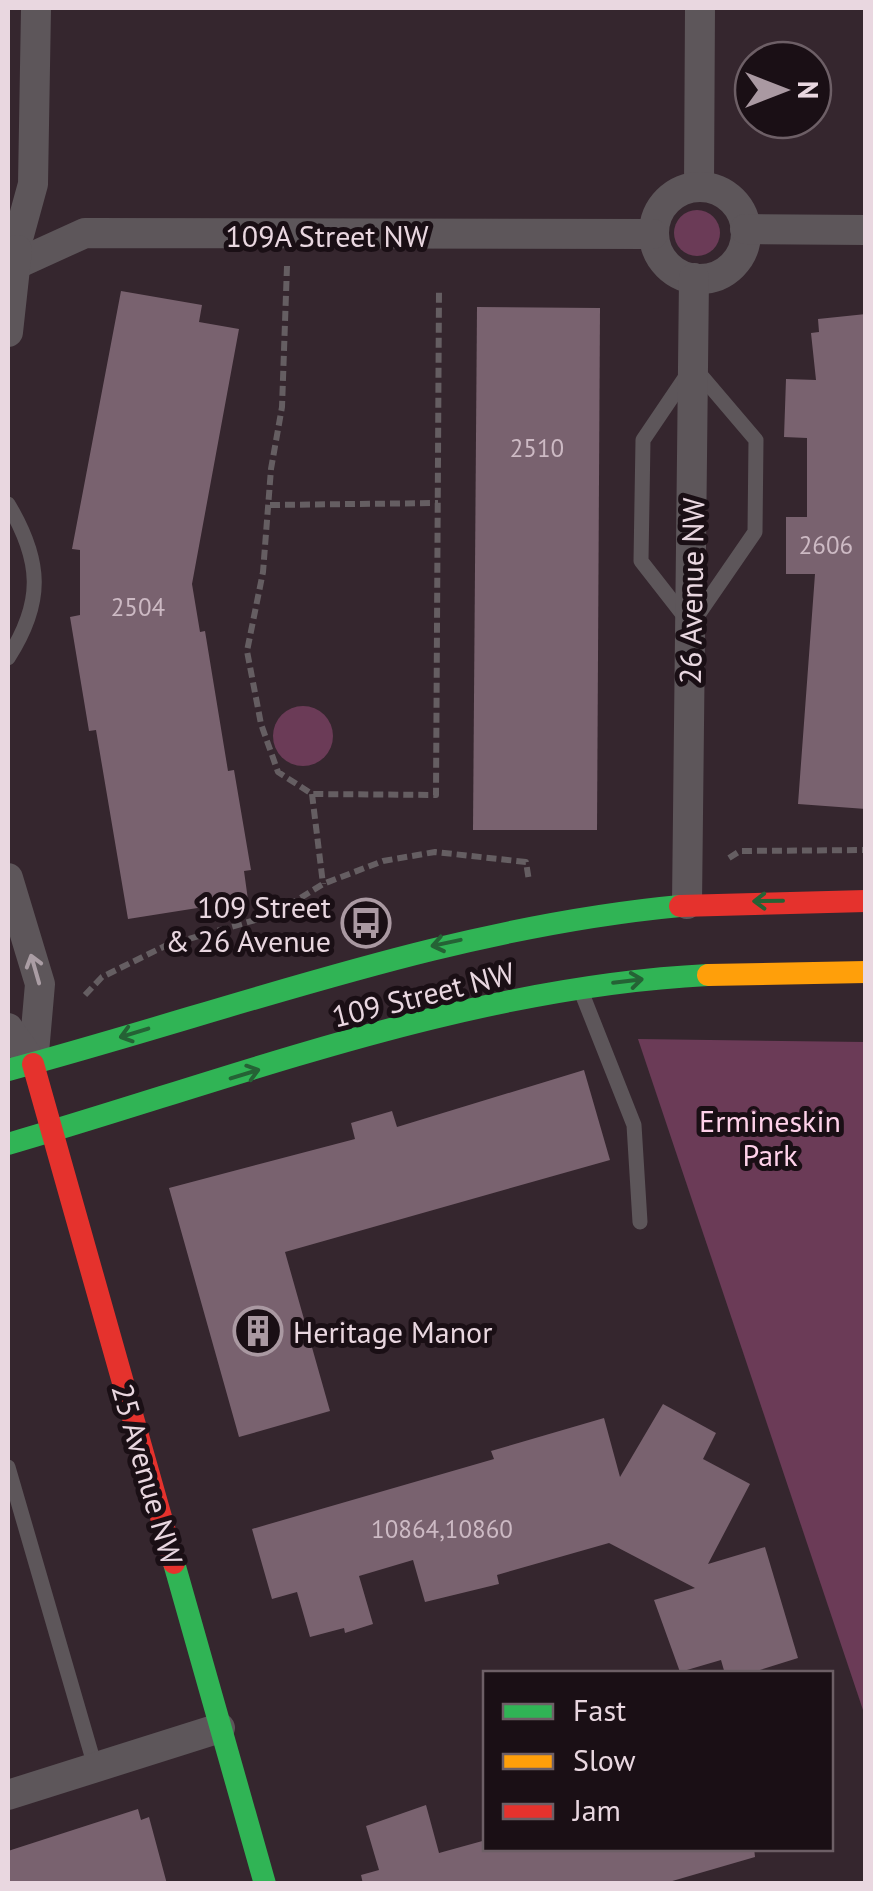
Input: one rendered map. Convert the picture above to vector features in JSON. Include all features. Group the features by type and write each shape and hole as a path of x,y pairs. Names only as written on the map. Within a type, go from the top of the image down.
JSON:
{"street":[{"path":"8,332 12,255 33,184 36,8"},
{"path":"699,186 700,8"},
{"path":"699,186 713,188 736,204 746,229 740,255 732,266 721,274 694,278 662,259 654,234 662,206 685,189 699,186"},
{"path":"746,229 866,230"},
{"name":"109A Street NW","path":"12,255 85,234 654,234"},
{"name":"26 Avenue NW","path":"688,904 694,278"},
{"name":"25 Avenue NW","path":"8,878 40,984 20,1067"},
{"name":"109 Street NW","path":"20,1067 423,948 566,920 688,904 866,901"},
{"name":"109 Street NW","path":"8,1144 402,1028 580,988 713,974 866,972"},
{"name":"25 Avenue NW","path":"8,1028 20,1067 51,1132 265,1884"},
{"path":"8,1795 220,1728"}],"lane":[{"path":"693,366 756,440 755,532 690,624 641,561 643,440 693,366"},
{"path":"8,504 34,553 32,614 8,658"},
{"path":"580,988 634,1125 640,1222"},
{"path":"8,1468 96,1770"}],"path":[{"path":"288,235 286,353 270,504 248,652 261,724 278,772 312,794 436,795 439,290"},
{"path":"270,504 438,503"},
{"path":"312,794 323,884"},
{"path":"729,858 740,851 866,850"},
{"path":"85,995 102,977 167,945 274,915 323,884 383,861 435,852 526,862 530,880"}],"green space":[{"path":"697,210 713,217 720,233 713,249 697,256 681,249 674,233 681,217"},
{"path":"303,706 325,714 333,736 325,758 303,766 281,758 273,736 281,714"},
{"name":"Ermineskin Park","path":"638,1039 865,1042 865,1716"}],"building":[{"path":"121,291 202,305 199,322 239,329 192,584 200,632 205,631 228,771 234,770 251,870 244,871 248,900 128,919 96,730 89,731 70,617 80,615 80,550 72,549"},
{"path":"477,307 600,308 597,830 473,830"},
{"path":"866,314 866,809 798,804 815,574 786,574 786,517 807,517 807,438 784,437 786,379 816,380 811,333 819,332 818,319"},
{"name":"Heritage Manor","path":"584,1070 610,1160 285,1252 330,1411 239,1437 169,1188 355,1139 351,1123 392,1111 397,1127"},
{"path":"663,1404 716,1433 703,1459 750,1484 708,1564 765,1547 798,1658 757,1671 724,1671 721,1660 680,1671 654,1600 695,1588 609,1543 497,1575 499,1584 425,1602 413,1560 359,1576 373,1624 345,1633 344,1628 310,1637 297,1592 272,1599 252,1529 494,1459 491,1451 604,1418 620,1477"},
{"path":"426,1805 439,1853 483,1841 483,1851 754,1851 755,1857 662,1884 363,1884 361,1875 379,1870 366,1826"},
{"path":"138,1809 141,1820 149,1817 167,1884 8,1884 8,1851"}],"traffic: fast":[{"path":"8,1070 424,952 508,932 680,906"},
{"path":"8,1144 267,1064 442,1016 618,983 708,975"},
{"path":"174,1563 265,1884"}],"traffic: slow":[{"path":"708,975 866,972"}],"traffic: jam":[{"path":"680,906 866,901"},
{"path":"33,1064 174,1563"}],"place":[{"name":"109 Street & 26 Avenue","path":"366,923"},
{"name":"Heritage Manor","path":"258,1331"}]}
